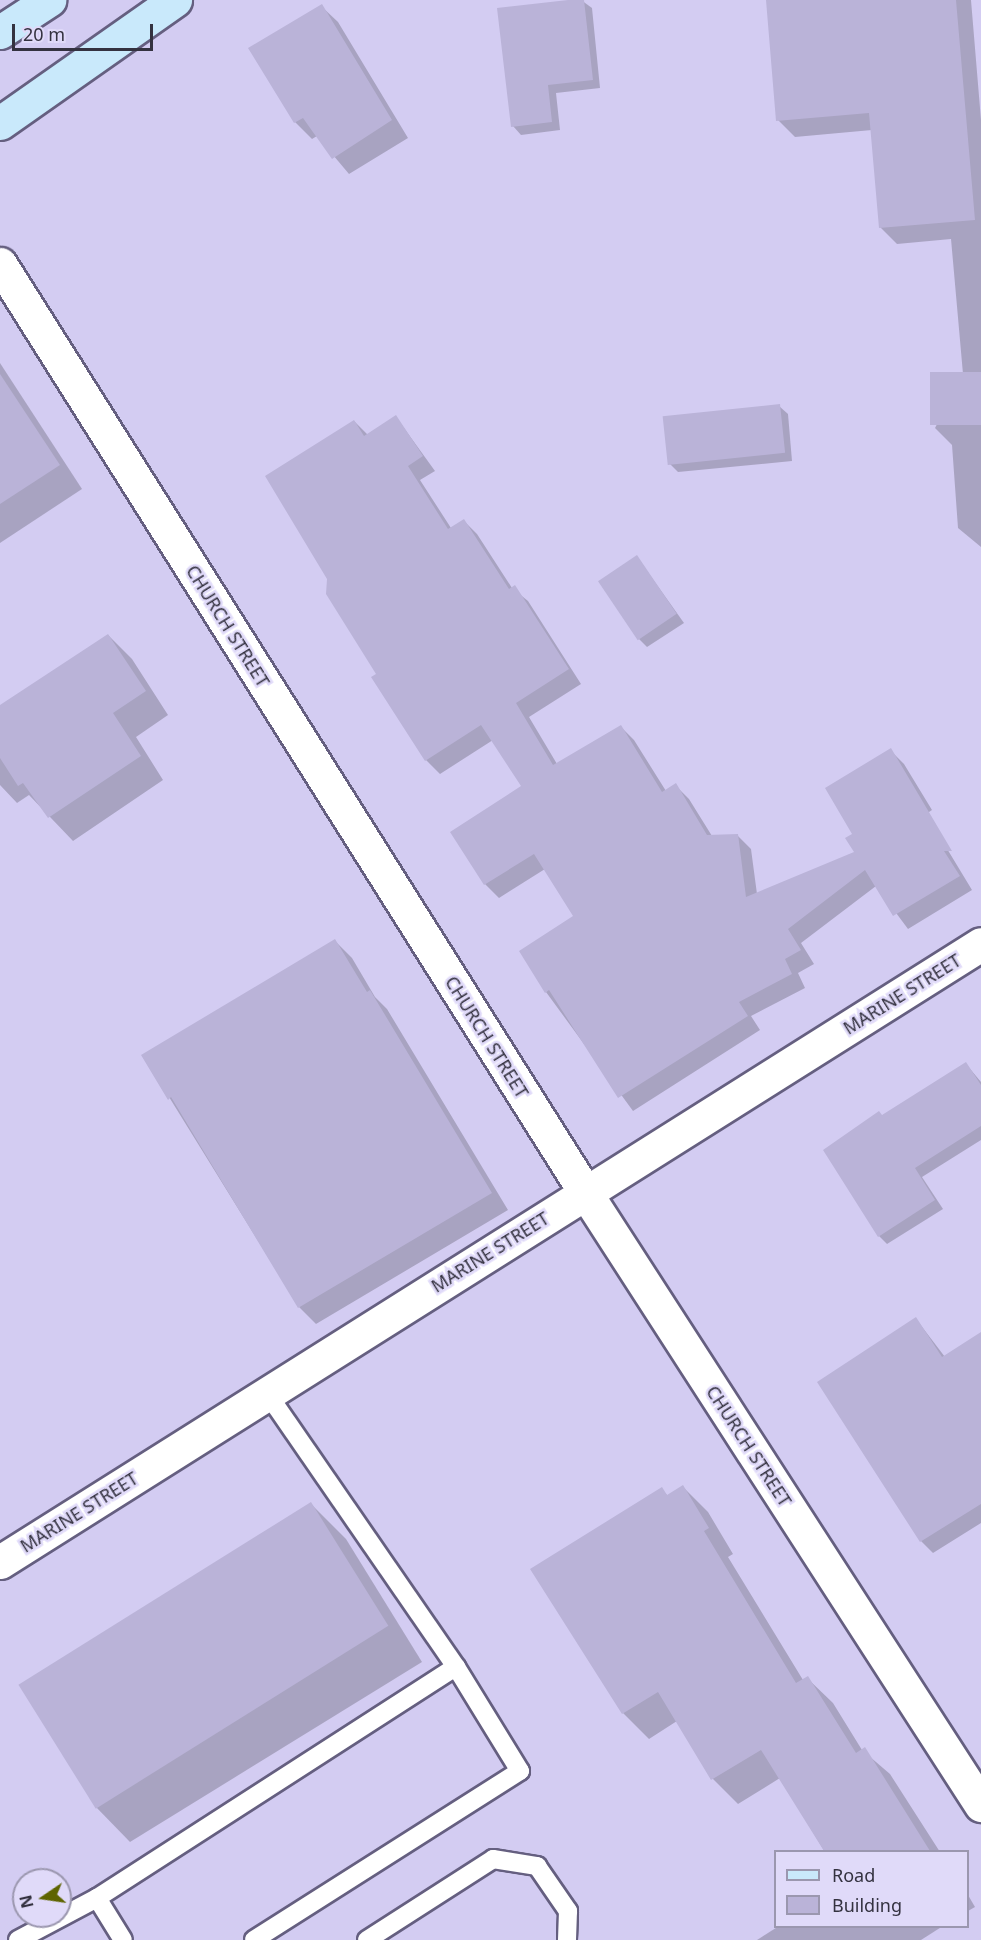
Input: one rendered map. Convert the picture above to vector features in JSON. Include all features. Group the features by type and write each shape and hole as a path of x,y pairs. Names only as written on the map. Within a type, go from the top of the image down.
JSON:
{"main road":[{"path":"0,32 49,0"},
{"path":"0,123 175,0"}],"street":[{"name":"CHURCH STREET","path":"0,264 585,1192 981,1805"},
{"name":"MARINE STREET","path":"0,1562 981,944"}],"lane":[{"path":"254,1940 520,1771 456,1667 267,1394"},
{"path":"18,1940 97,1898 456,1667"},
{"path":"367,1940 493,1859 537,1866 568,1911 567,1940"},
{"path":"97,1898 123,1940"}],"building":[{"path":"584,0 593,80 548,85 552,122 511,127 497,8"},
{"path":"766,0 956,0 975,220 879,228 869,113 776,121"},
{"path":"322,4 392,120 332,159 303,118 294,123 248,48"},
{"path":"930,372 981,372 981,425 930,425"},
{"path":"0,374 60,465 0,504"},
{"path":"780,404 785,453 668,465 663,416"},
{"path":"396,415 423,456 408,466 448,529 464,519 509,589 515,585 569,669 516,703 553,765 621,725 662,792 676,783 707,835 738,834 746,897 854,852 845,838 852,834 825,788 891,748 952,851 944,851 960,876 893,916 865,870 788,929 801,950 785,959 792,974 739,1002 748,1016 618,1098 549,990 545,993 519,951 573,916 534,854 484,885 450,832 521,786 481,725 425,761 371,677 376,674 326,594 327,579 265,476 354,420 364,436"},
{"path":"637,555 677,614 638,640 598,581"},
{"path":"108,634 146,691 113,713 141,756 48,818 23,783 18,786 0,758 0,705"},
{"path":"335,939 367,992 370,990 492,1193 298,1308 171,1097 168,1100 141,1055"},
{"path":"966,1062 981,1085 981,1126 915,1168 935,1200 878,1237 823,1150 879,1111 882,1115"},
{"path":"916,1317 942,1357 981,1332 981,1504 920,1542 817,1382"},
{"path":"683,1485 709,1528 704,1531 796,1683 808,1676 856,1753 865,1747 929,1850 823,1850 761,1750 711,1780 658,1692 622,1714 530,1569 662,1487 667,1495"},
{"path":"311,1502 388,1626 96,1809 18,1685"}]}
